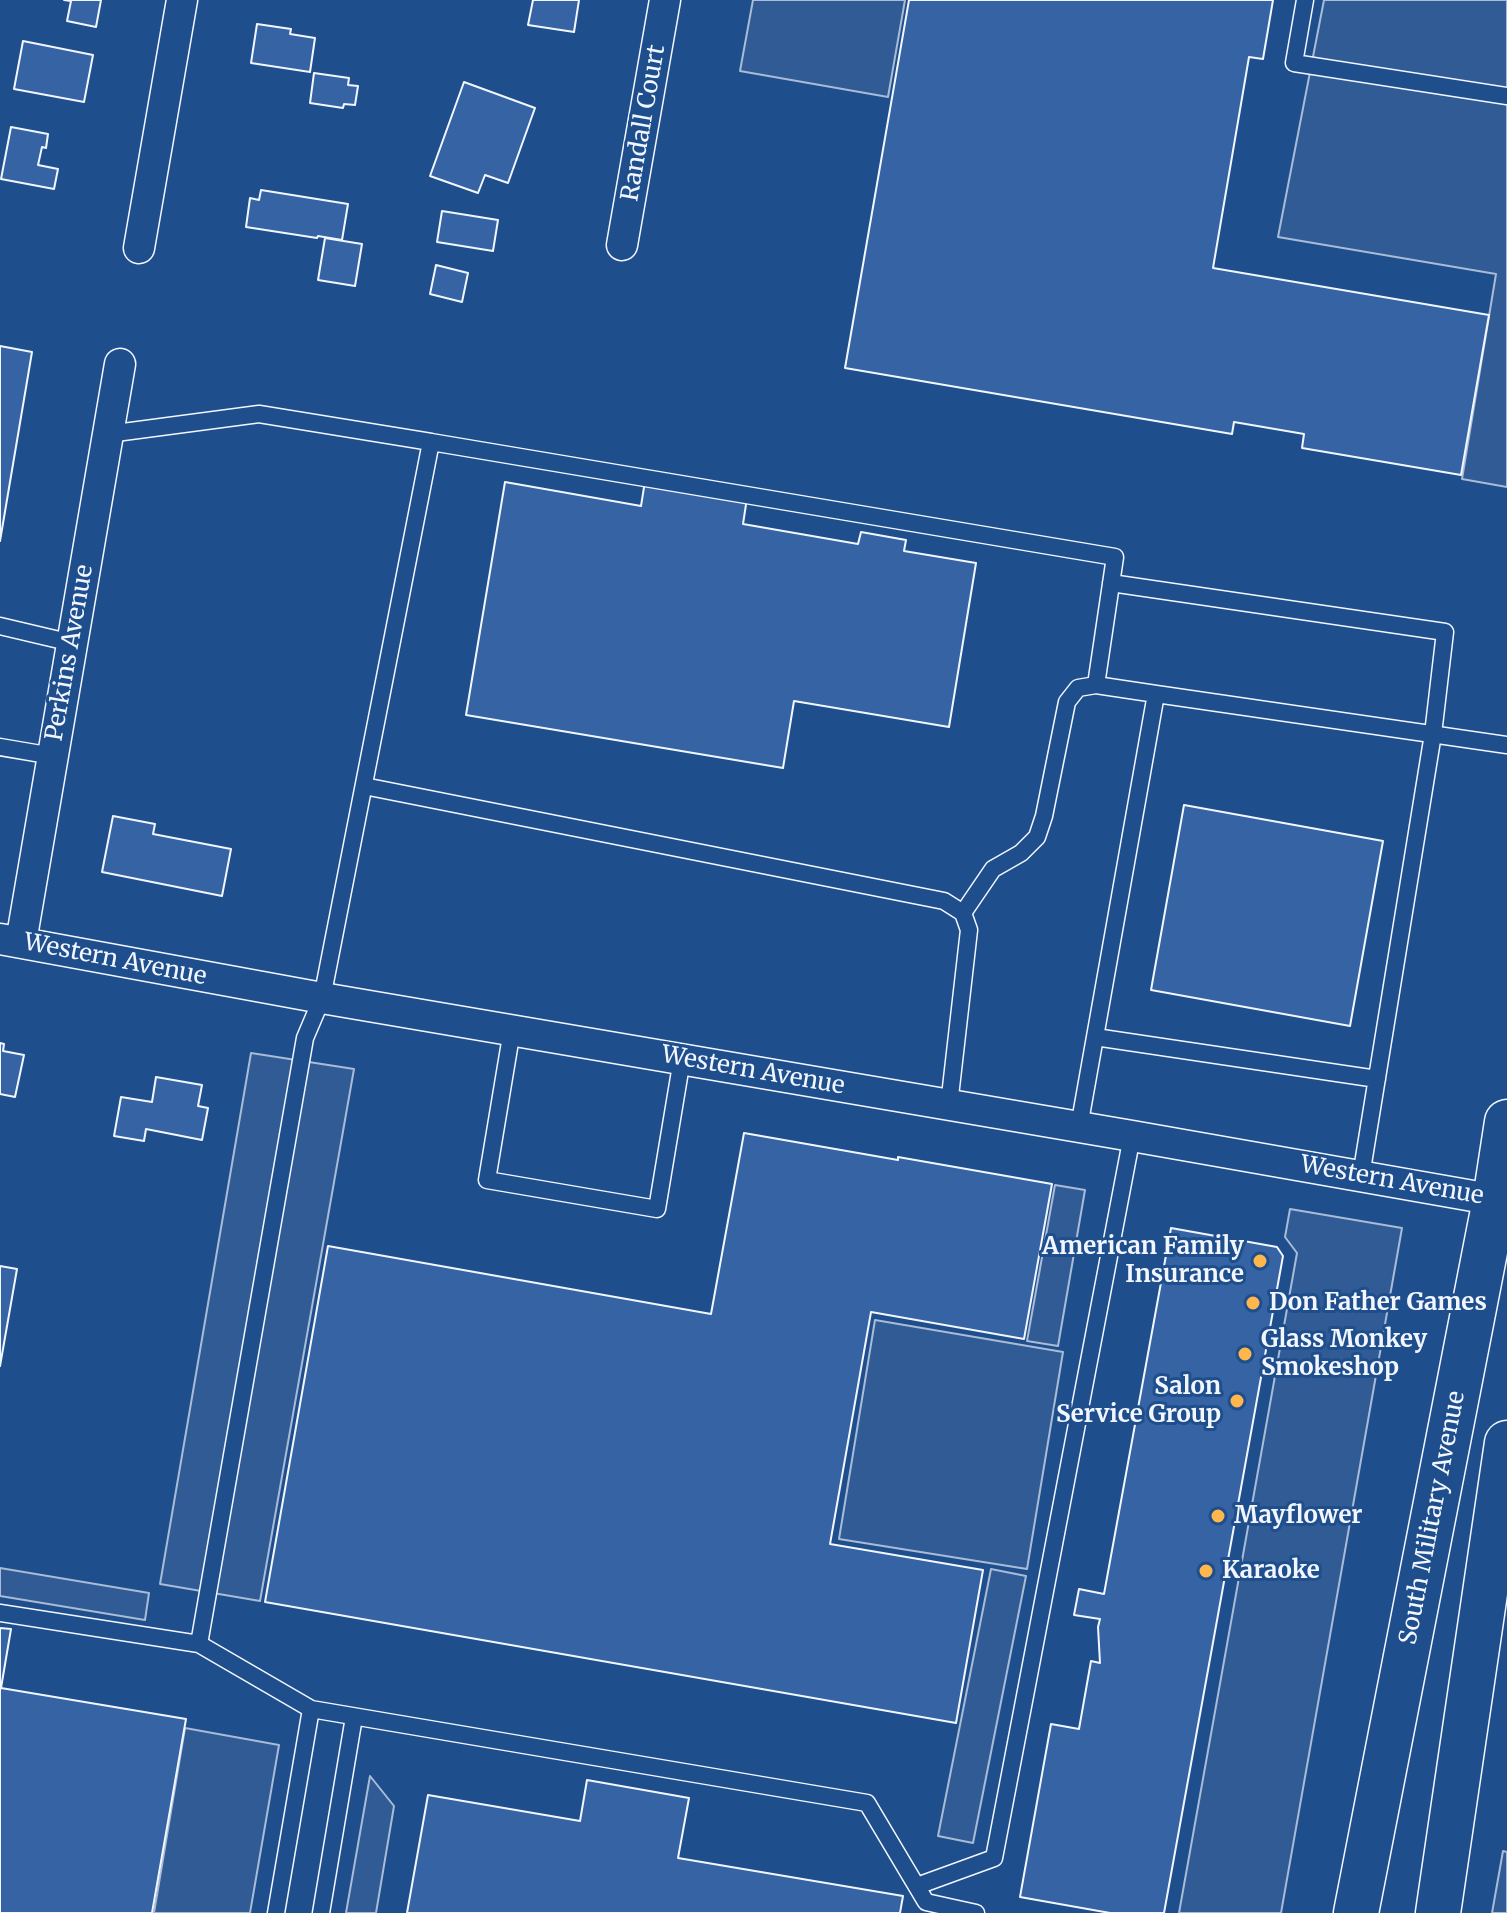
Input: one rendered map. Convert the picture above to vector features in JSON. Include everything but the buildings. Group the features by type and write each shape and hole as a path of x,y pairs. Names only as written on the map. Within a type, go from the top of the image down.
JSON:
{"main road":[{"name":"South Military Avenue","path":"1356,1913 1501,1201 1507,1122"},
{"path":"1438,1913 1507,1443"}],"street":[{"path":"139,248 182,0"},
{"name":"Randall Court","path":"622,245 665,0"},
{"name":"Perkins Avenue","path":"10,941 53,756 120,364"},
{"name":"Western Avenue","path":"10,941 322,998 1501,1201"}],"lane":[{"path":"1305,0 1294,63 1507,96"},
{"path":"108,434 259,414 1115,557 1096,685"},
{"path":"199,1644 305,1038 322,998 431,442"},
{"path":"1111,583 1445,632 1433,734 1361,1176"},
{"path":"0,626 72,643"},
{"path":"963,913 993,869 1021,853 1037,837 1067,702 1078,688 1096,685 1507,745"},
{"path":"1079,1127 1156,694"},
{"path":"0,747 53,756"},
{"path":"364,786 944,901 963,913 969,930 949,1105"},
{"path":"512,1030 487,1180 657,1209 682,1059"},
{"path":"1095,1037 1377,1079"},
{"path":"917,1886 994,1858 1132,1136"},
{"path":"0,1613 199,1644 311,1709 867,1803 926,1902 976,1913"},
{"path":"276,1913 311,1709"},
{"path":"321,1913 354,1717"}],"shaded area":[{"path":"753,0 905,0 888,97 740,71"},
{"path":"1324,0 1507,0 1507,487 1462,479 1496,274 1278,237"},
{"path":"251,1053 354,1069 260,1601 160,1584"},
{"path":"1055,1185 1085,1190 1058,1346 1027,1341"},
{"path":"1290,1209 1402,1228 1281,1913 1179,1913 1297,1253 1285,1237"},
{"path":"875,1320 1063,1352 1027,1569 839,1539"},
{"path":"0,1568 149,1593 145,1620 0,1596"},
{"path":"991,1569 1026,1576 973,1843 938,1836"},
{"path":"185,1728 279,1745 250,1913 154,1913"},
{"path":"370,1776 394,1806 376,1913 346,1913"},
{"path":"1503,1851 1507,1852 1507,1913 1492,1913"}],"place":[{"name":"American Family Insurance","path":"1260,1261"},
{"name":"Don Father Games","path":"1253,1303"},
{"name":"Glass Monkey Smokeshop","path":"1245,1354"},
{"name":"Salon Service Group","path":"1237,1401"},
{"name":"Mayflower","path":"1218,1516"},
{"name":"Karaoke","path":"1206,1571"}]}
